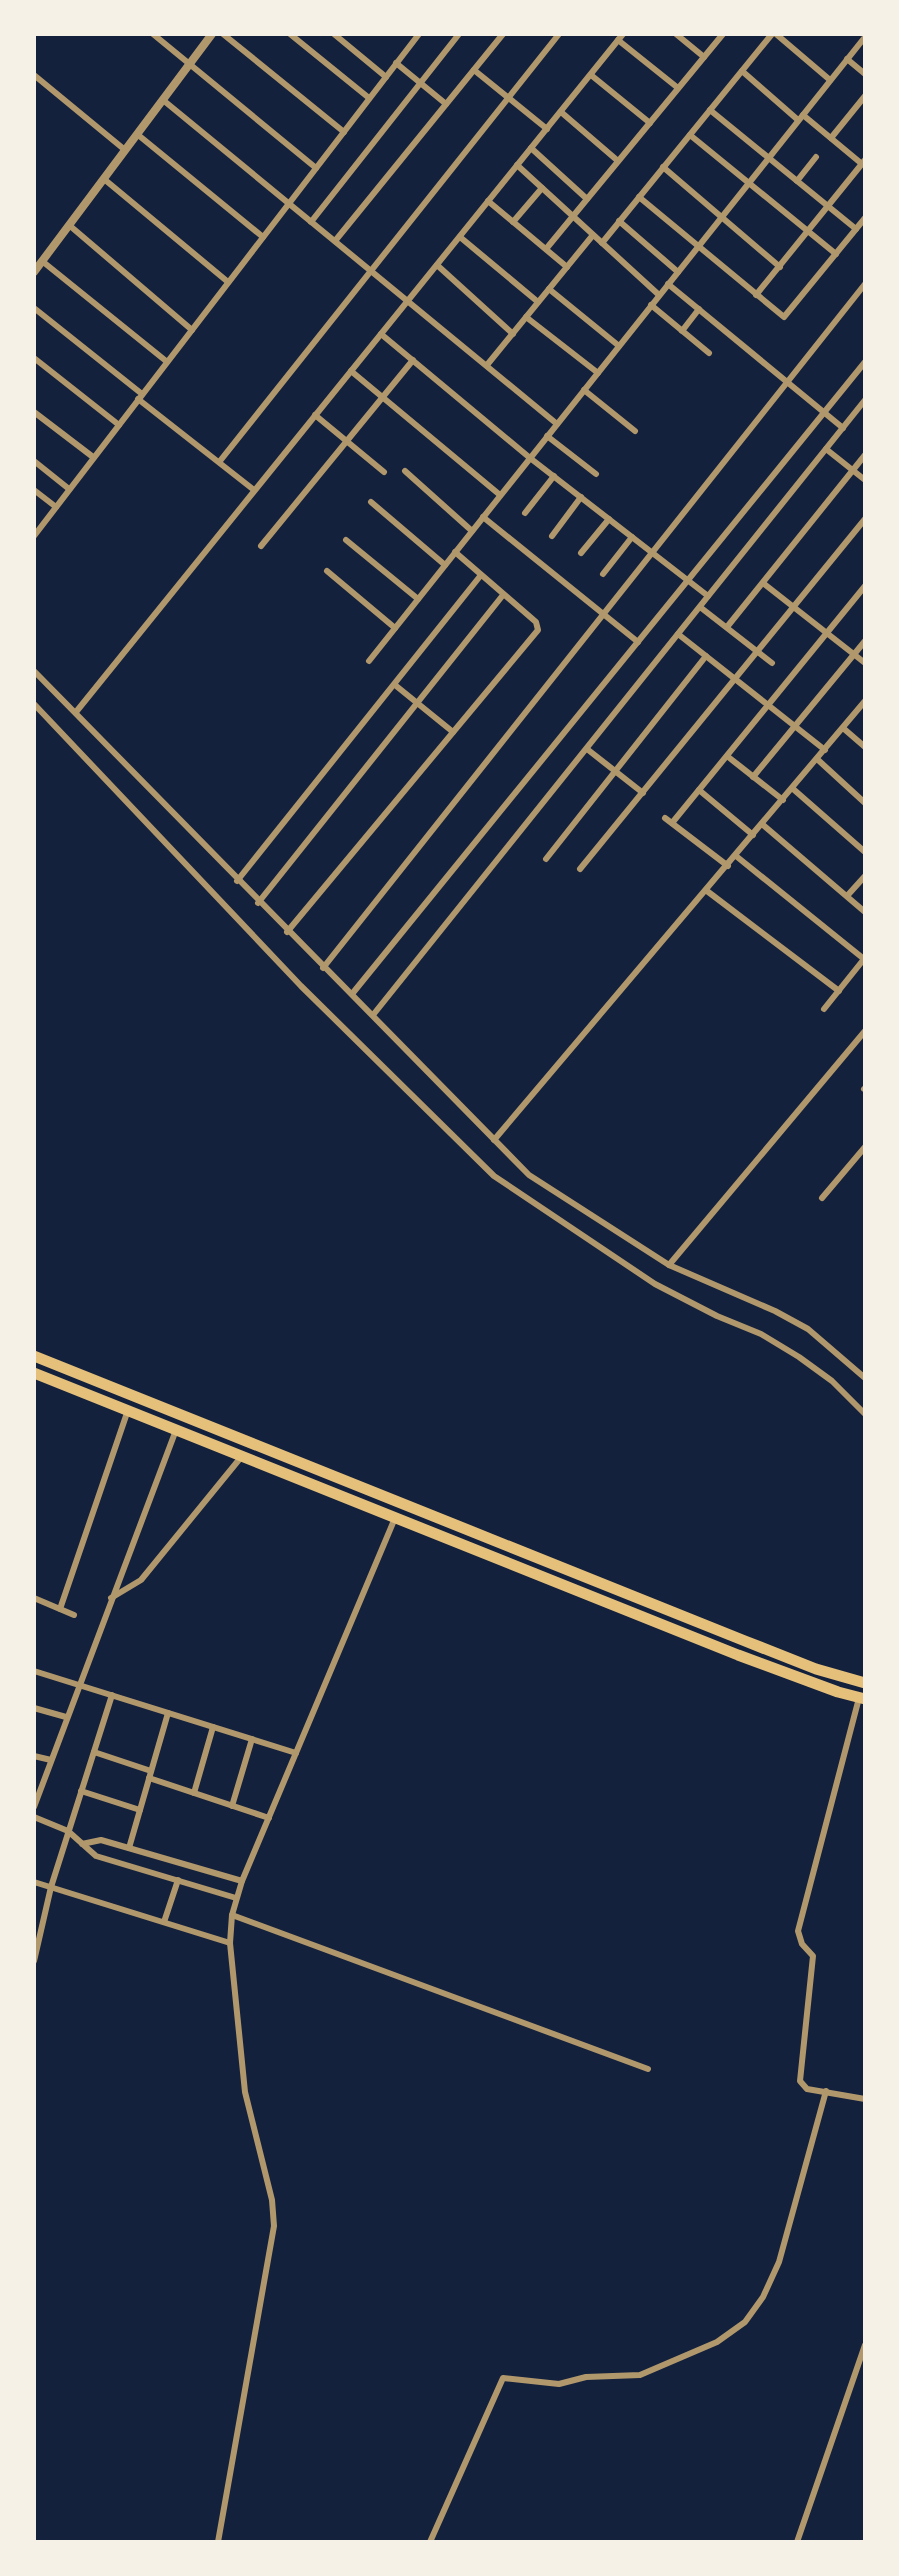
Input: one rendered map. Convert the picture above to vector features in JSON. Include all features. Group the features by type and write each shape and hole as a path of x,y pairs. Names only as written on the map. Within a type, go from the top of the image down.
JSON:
{"highway":[{"path":"34,1356 680,1616 816,1669 865,1683"},
{"path":"34,1373 675,1629 862,1698"},
{"path":"675,1629 680,1616"}],"street":[{"path":"153,34 316,168"},
{"path":"34,271 212,34"},
{"path":"223,34 344,132"},
{"path":"290,34 369,98"},
{"path":"334,34 386,77"},
{"path":"405,34 413,42"},
{"path":"34,536 419,34"},
{"path":"311,222 459,34"},
{"path":"335,241 503,34"},
{"path":"220,461 559,34"},
{"path":"676,34 704,57"},
{"path":"546,249 723,34"},
{"path":"602,243 774,34 830,80"},
{"path":"76,712 620,37 678,88"},
{"path":"369,661 865,37"},
{"path":"847,59 865,74"},
{"path":"396,63 446,104"},
{"path":"474,70 547,129"},
{"path":"742,71 864,164 756,295"},
{"path":"34,75 125,150"},
{"path":"591,75 650,123"},
{"path":"831,138 865,96"},
{"path":"163,100 410,300 557,424"},
{"path":"710,110 856,229"},
{"path":"561,112 618,161"},
{"path":"137,134 263,237"},
{"path":"690,135 836,254"},
{"path":"531,148 587,199"},
{"path":"797,181 816,157"},
{"path":"517,165 659,295"},
{"path":"663,167 780,267"},
{"path":"104,179 228,282"},
{"path":"513,222 542,188"},
{"path":"639,197 697,248 780,315 786,316 865,218"},
{"path":"488,201 567,267"},
{"path":"619,221 678,272"},
{"path":"69,225 192,330"},
{"path":"487,365 593,235"},
{"path":"460,237 538,302"},
{"path":"42,261 166,361"},
{"path":"437,265 513,334"},
{"path":"668,284 843,428"},
{"path":"323,968 865,284"},
{"path":"549,289 619,346"},
{"path":"651,305 709,353"},
{"path":"34,308 254,490"},
{"path":"682,331 699,309"},
{"path":"526,317 598,373"},
{"path":"381,334 530,458 708,596"},
{"path":"34,358 119,425"},
{"path":"261,546 413,360"},
{"path":"352,994 865,362"},
{"path":"351,371 500,495"},
{"path":"584,390 635,431"},
{"path":"373,1015 865,400"},
{"path":"34,412 93,457"},
{"path":"315,415 384,472"},
{"path":"547,436 596,474"},
{"path":"826,449 865,480"},
{"path":"727,627 865,455"},
{"path":"34,461 69,489"},
{"path":"405,471 472,531"},
{"path":"525,513 554,476"},
{"path":"34,490 56,507"},
{"path":"552,536 581,497"},
{"path":"371,502 445,565"},
{"path":"483,517 638,642"},
{"path":"581,553 609,519"},
{"path":"580,869 865,519"},
{"path":"603,574 632,537"},
{"path":"346,540 418,599"},
{"path":"287,932 538,627 455,552"},
{"path":"327,571 395,628"},
{"path":"237,881 481,575"},
{"path":"763,583 865,663"},
{"path":"672,823 865,586"},
{"path":"258,903 503,595"},
{"path":"700,607 772,663"},
{"path":"678,634 825,750"},
{"path":"753,777 865,641"},
{"path":"546,859 706,656"},
{"path":"34,671 258,903 373,1015 529,1175 669,1265 775,1311 808,1329 865,1378"},
{"path":"395,685 453,732"},
{"path":"494,1140 865,701"},
{"path":"34,704 269,953 494,1176 655,1284 717,1316 761,1334 799,1357 832,1381 865,1414"},
{"path":"856,712 865,720"},
{"path":"843,728 865,747"},
{"path":"587,749 643,793"},
{"path":"727,756 783,800"},
{"path":"817,759 865,803"},
{"path":"792,788 865,852"},
{"path":"699,790 753,835"},
{"path":"665,818 728,866"},
{"path":"762,824 865,912"},
{"path":"736,856 864,958 824,1009"},
{"path":"847,896 865,876"},
{"path":"707,891 839,991"},
{"path":"669,1265 865,1031"},
{"path":"822,1198 865,1147"},
{"path":"60,1609 128,1410"},
{"path":"35,1802 176,1430"},
{"path":"111,1598 128,1592 141,1580 242,1456"},
{"path":"218,2542 274,2226 272,2200 245,2092 230,1943 232,1915 242,1881 395,1518"},
{"path":"34,1598 74,1615"},
{"path":"34,1671 296,1753"},
{"path":"34,1961 51,1887 112,1695"},
{"path":"862,1698 798,1931 802,1944 813,1956 800,2081 802,2087 865,2099"},
{"path":"34,1708 66,1717"},
{"path":"129,1848 168,1713"},
{"path":"194,1793 213,1727"},
{"path":"232,1806 252,1739"},
{"path":"94,1752 194,1793 269,1818"},
{"path":"34,1756 51,1760"},
{"path":"81,1791 140,1810"},
{"path":"34,1817 68,1831 96,1856 236,1898"},
{"path":"82,1844 101,1840 242,1881"},
{"path":"164,1922 178,1880"},
{"path":"34,1882 230,1943"},
{"path":"232,1915 648,2069"},
{"path":"430,2542 503,2378 559,2384 586,2377 640,2375 717,2342 745,2322 763,2297 779,2262 826,2091"},
{"path":"797,2542 865,2345"}]}
